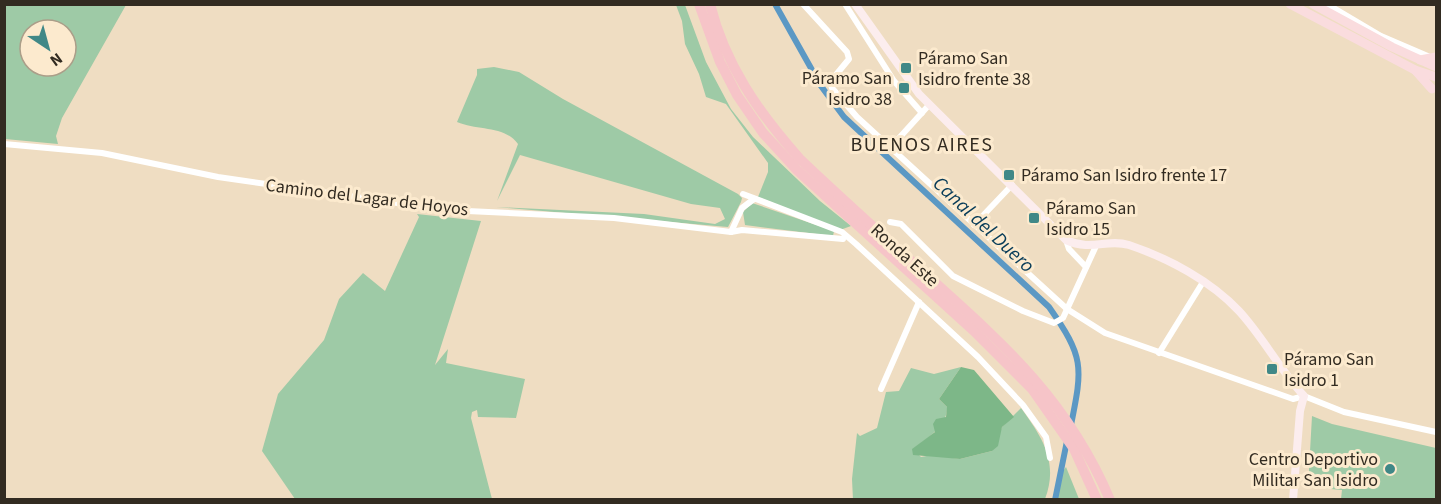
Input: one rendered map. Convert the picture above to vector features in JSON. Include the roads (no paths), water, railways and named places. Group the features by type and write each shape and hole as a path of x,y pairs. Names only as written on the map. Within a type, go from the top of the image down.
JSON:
{"highway":[{"name":"Ronda Este","path":"699,4 706,31 737,95 784,157 1005,360 1060,418"},
{"name":"Ronda Este","path":"710,4 737,74 753,103 817,175 1009,350 1043,386 1110,500"},
{"name":"Ronda Este","path":"1077,445 1097,500"}],"main road":[{"path":"1290,4 1416,70 1434,91"},
{"path":"1313,4 1433,65"},
{"path":"1416,70 1433,65"}],"street":[{"path":"803,4 848,52 849,59 831,77 832,88 857,117 1067,309 1105,333 1159,353 1293,399 1304,396"},
{"path":"845,4 894,81 922,113"},
{"path":"855,4 901,73 929,105 1012,185 1065,240 1069,249 1086,267"},
{"path":"1328,4 1433,65 1434,91"},
{"path":"890,148 929,105"},
{"name":"Camino del Lagar de Hoyos","path":"4,144 102,153 199,174 446,210 614,218 731,232 742,230 843,239"},
{"path":"974,225 1012,185"},
{"path":"743,194 842,232 978,357 1023,405 1046,437 1050,458"},
{"path":"731,232 742,208 754,199"},
{"path":"890,222 902,224 953,276 1023,311 1054,323 1063,318 1096,246"},
{"path":"1065,240 1077,245 1127,244 1203,282 1240,312 1304,396 1344,412 1437,432"},
{"path":"1159,353 1203,282"},
{"path":"881,389 919,302"},
{"path":"1293,500 1300,411 1304,396"}],"waterway":[{"name":"Canal del Duero","path":"775,4 821,86 844,117 1049,307 1069,338 1078,363 1078,389 1071,425"},
{"name":"Canal del Duero","path":"1055,500 1067,441"}],"place":[{"name":"Páramo San Isidro frente 38","path":"906,68"},
{"name":"Páramo San Isidro 38","path":"904,88"},
{"name":"Páramo San Isidro frente 17","path":"1009,175"},
{"name":"Páramo San Isidro 15","path":"1034,218"},
{"name":"Páramo San Isidro 1","path":"1272,369"},
{"name":"Centro Deportivo Militar San Isidro","path":"1390,469"}],"district":[{"name":"BUENOS AIRES","path":"922,144"}]}
